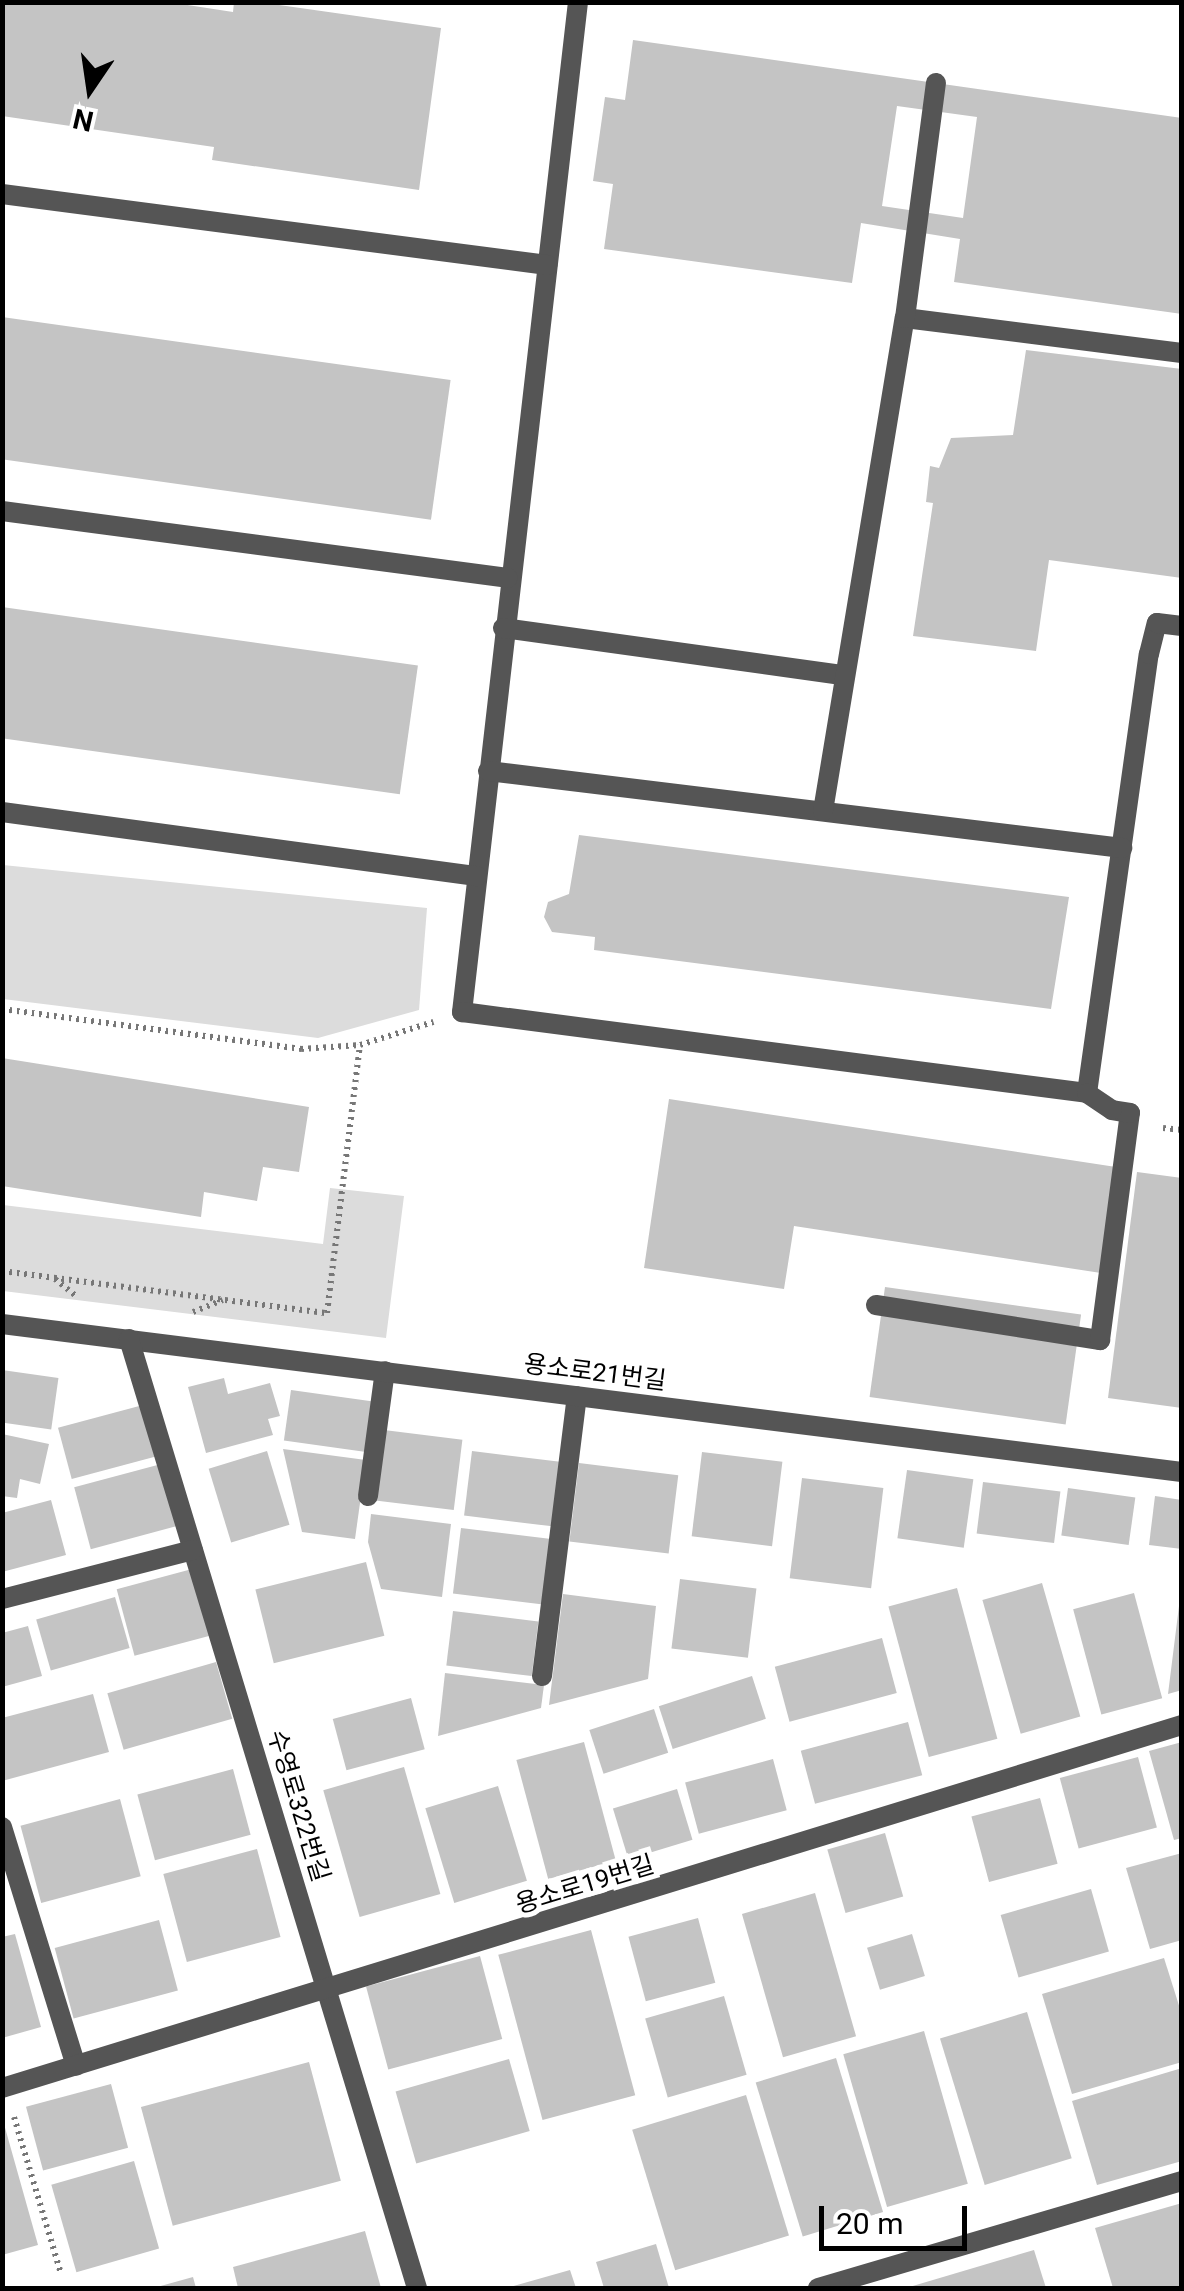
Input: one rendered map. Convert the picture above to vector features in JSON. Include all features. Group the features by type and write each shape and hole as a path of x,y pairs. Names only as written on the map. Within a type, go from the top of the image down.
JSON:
{"street":[{"path":"578,2 508,578 462,1012 1087,1092 1112,1110 1130,1112 1100,1340 876,1306"},
{"path":"822,811 842,675 906,318 936,83"},
{"path":"2,194 547,265"},
{"path":"906,318 1182,352"},
{"path":"2,511 508,578"},
{"path":"1087,1092 1156,623 1182,626"},
{"path":"503,628 842,675"},
{"path":"488,771 1122,848"},
{"path":"2,812 477,876"},
{"name":"용소로21번길","path":"2,1324 1182,1472"},
{"name":"수영로322번길","path":"128,1339 417,2288"},
{"path":"368,1496 385,1372"},
{"path":"542,1676 578,1396"},
{"path":"2,1600 193,1550"},
{"name":"용소로19번길","path":"4,2088 328,1992 1182,1725"},
{"path":"2,1826 76,2066"},
{"path":"818,2288 1182,2180"}],"path":[{"path":"2,1009 301,1050 360,1046 462,1012"},
{"path":"2,1271 328,1313 360,1046"},
{"path":"4,2088 62,2274"}],"shaded area":[{"path":"3,865 427,908 419,1010 318,1038 3,999"},
{"path":"330,1188 404,1196 386,1338 3,1291 3,1205 323,1244"}],"building":[{"path":"2,2 168,2 233,12 234,2 258,2 441,28 419,190 212,160 214,147 2,116"},
{"path":"633,40 1182,118 1182,314 954,282 960,239 861,223 852,283 604,249 613,184 593,181 605,97 625,100","holes":["897,106 977,117 963,218 882,206"]},
{"path":"2,317 451,380 431,520 2,459"},
{"path":"1026,350 1182,369 1182,578 1049,560 1036,651 913,636 933,503 926,502 930,466 939,468 951,438 1013,435"},
{"path":"2,607 418,665 400,794 2,738"},
{"path":"579,835 1069,897 1051,1009 594,950 595,937 552,932 544,917 548,902 569,894"},
{"path":"2,1058 309,1107 299,1172 263,1167 257,1201 204,1192 201,1217 2,1186"},
{"path":"669,1099 1116,1167 1101,1273 794,1226 784,1289 644,1268"},
{"path":"1137,1172 1182,1178 1182,1408 1108,1398"},
{"path":"885,1287 1081,1315 1066,1424 870,1397"},
{"path":"2,1370 58,1378 51,1429 2,1423"},
{"path":"224,1378 228,1394 270,1383 280,1416 268,1419 273,1435 206,1453 188,1387"},
{"path":"291,1390 373,1402 366,1452 284,1441"},
{"path":"143,1405 157,1456 72,1479 58,1428"},
{"path":"384,1430 462,1440 454,1510 375,1500"},
{"path":"2,1434 49,1444 40,1484 20,1479 17,1498 2,1496"},
{"path":"283,1449 366,1460 355,1539 302,1532"},
{"path":"267,1451 290,1525 231,1542 209,1469"},
{"path":"472,1451 564,1462 556,1527 464,1516"},
{"path":"702,1452 782,1462 772,1546 692,1536"},
{"path":"165,1463 182,1525 91,1549 74,1487"},
{"path":"579,1463 678,1475 669,1554 569,1541"},
{"path":"907,1470 973,1479 964,1548 897,1538"},
{"path":"802,1478 883,1488 871,1588 790,1578"},
{"path":"983,1482 1060,1492 1054,1543 977,1534"},
{"path":"1068,1488 1135,1497 1129,1545 1061,1536"},
{"path":"1155,1496 1182,1500 1182,1549 1149,1545"},
{"path":"51,1500 66,1555 2,1572 2,1513"},
{"path":"371,1514 451,1524 442,1597 381,1589 368,1542"},
{"path":"461,1528 553,1539 545,1605 453,1594"},
{"path":"366,1562 384,1636 274,1663 255,1590"},
{"path":"192,1569 210,1636 135,1656 117,1589"},
{"path":"680,1579 756,1588 748,1658 671,1648"},
{"path":"1042,1583 1080,1717 1021,1734 982,1600"},
{"path":"957,1588 997,1739 929,1757 888,1606"},
{"path":"1134,1593 1162,1698 1101,1715 1073,1609"},
{"path":"563,1594 656,1606 648,1679 549,1705"},
{"path":"115,1597 130,1648 51,1671 36,1620"},
{"path":"1179,1606 1182,1690 1168,1694"},
{"path":"453,1611 538,1621 532,1676 446,1666"},
{"path":"28,1626 42,1676 2,1687 2,1633"},
{"path":"882,1638 897,1693 790,1722 775,1667"},
{"path":"216,1662 232,1719 124,1750 107,1693"},
{"path":"445,1673 544,1685 541,1708 438,1736"},
{"path":"752,1676 766,1719 673,1749 659,1706"},
{"path":"93,1694 109,1752 2,1781 2,1718"},
{"path":"411,1698 425,1749 346,1770 333,1719"},
{"path":"654,1709 668,1753 604,1774 589,1730"},
{"path":"908,1722 922,1775 815,1804 801,1751"},
{"path":"584,1742 616,1861 548,1879 516,1760"},
{"path":"1182,1742 1182,1838 1174,1840 1149,1751"},
{"path":"1138,1757 1157,1828 1079,1848 1060,1778"},
{"path":"773,1759 787,1810 699,1834 685,1783"},
{"path":"404,1767 440,1894 360,1917 323,1790"},
{"path":"233,1769 251,1835 155,1860 137,1795"},
{"path":"498,1786 527,1881 454,1903 425,1808"},
{"path":"677,1789 692,1840 628,1859 613,1809"},
{"path":"1040,1798 1058,1864 989,1882 971,1816"},
{"path":"120,1799 141,1876 41,1903 21,1826"},
{"path":"885,1833 903,1896 846,1913 827,1850"},
{"path":"257,1849 281,1937 187,1962 163,1874"},
{"path":"1182,1853 1182,1940 1150,1949 1126,1868"},
{"path":"1091,1889 1109,1951 1019,1977 1001,1915"},
{"path":"815,1893 856,2036 783,2057 742,1914"},
{"path":"698,1918 715,1983 646,2001 628,1937"},
{"path":"159,1920 178,1991 74,2018 55,1948"},
{"path":"591,1930 635,2095 543,2120 498,1955"},
{"path":"15,1934 41,2027 2,2038 2,1937"},
{"path":"912,1934 925,1976 880,1990 867,1948"},
{"path":"480,1956 502,2039 388,2070 366,1987"},
{"path":"1164,1958 1182,2015 1182,2062 1072,2094 1042,1994"},
{"path":"724,1996 747,2075 668,2097 645,2019"},
{"path":"1027,2012 1072,2158 985,2185 940,2039"},
{"path":"924,2031 968,2184 887,2207 843,2054"},
{"path":"836,2058 883,2212 803,2237 756,2083"},
{"path":"509,2059 530,2131 416,2164 396,2092"},
{"path":"309,2062 341,2181 173,2226 141,2107"},
{"path":"1182,2068 1182,2161 1097,2185 1072,2101"},
{"path":"111,2084 128,2148 43,2171 26,2107"},
{"path":"746,2095 789,2236 675,2270 632,2130"},
{"path":"2,2117 38,2245 2,2255"},
{"path":"134,2161 159,2248 76,2272 51,2185"},
{"path":"1182,2203 1182,2288 1113,2288 1095,2228"},
{"path":"365,2231 381,2288 238,2288 233,2267"},
{"path":"656,2244 669,2288 604,2288 596,2262"},
{"path":"1034,2250 1046,2288 906,2288"},
{"path":"570,2270 576,2288 510,2287"},
{"path":"193,2277 196,2288 157,2288 157,2287"}]}
